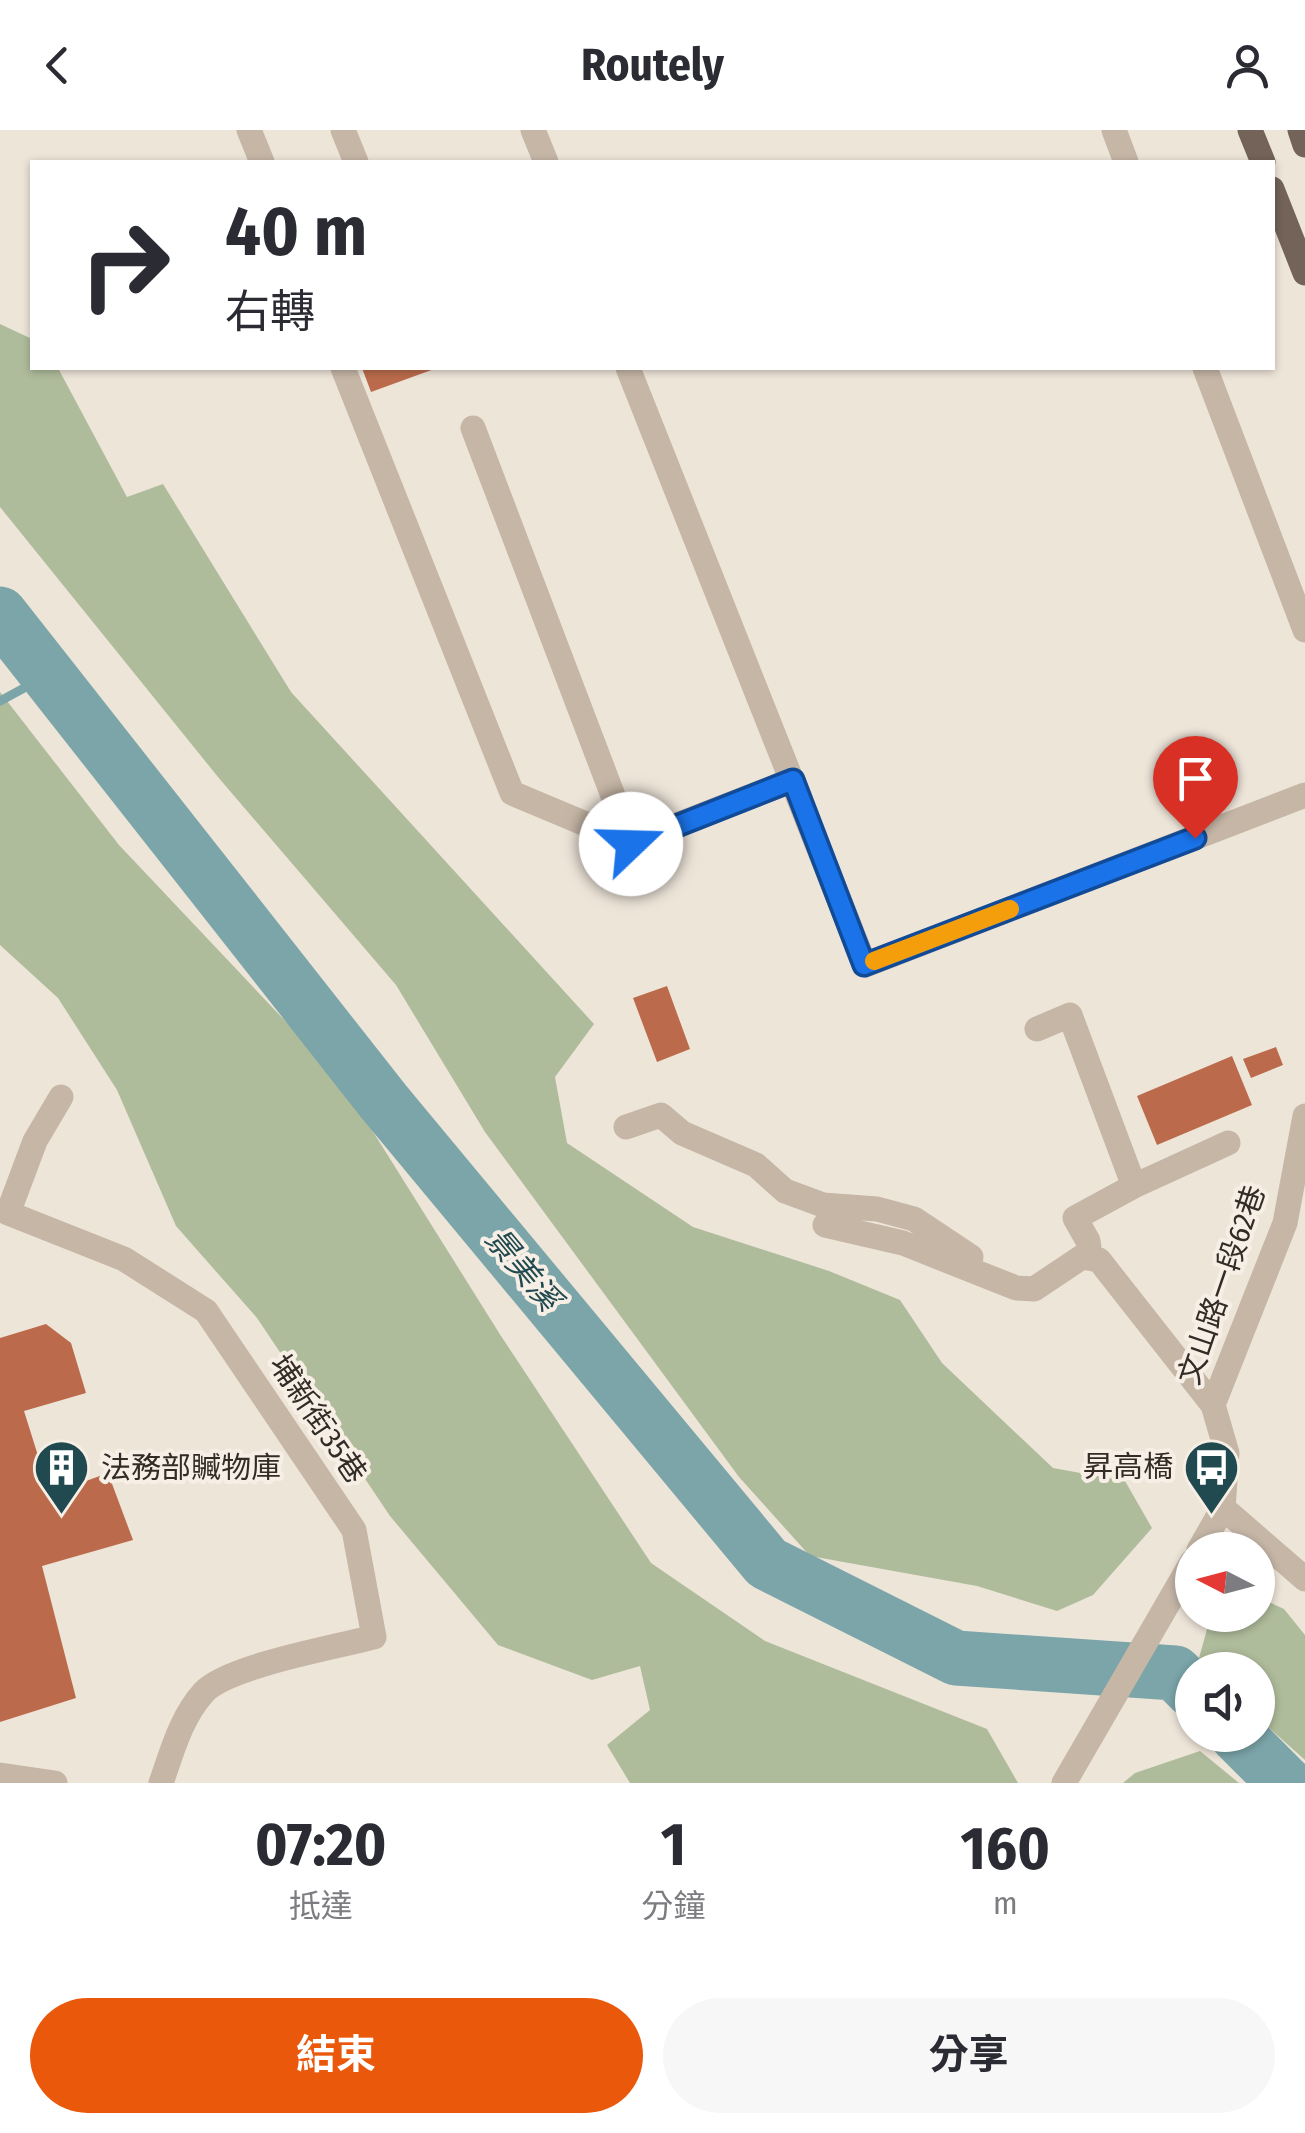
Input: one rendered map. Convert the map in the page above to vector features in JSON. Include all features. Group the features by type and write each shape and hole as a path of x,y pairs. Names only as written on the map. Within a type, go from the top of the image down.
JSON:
{"main road":[{"path":"1250,130 1261,160"},
{"path":"1300,130 1305,144"},
{"path":"1275,197 1305,272"}],"street":[{"path":"249,130 261,160"},
{"path":"343,130 355,160"},
{"path":"533,130 545,160"},
{"path":"1114,130 1125,160"},
{"path":"344,370 512,792 631,844 793,780"},
{"path":"629,370 864,965 1305,795"},
{"path":"1205,370 1305,630"},
{"path":"473,428 631,844"},
{"path":"1037,1029 1070,1015 1134,1186"},
{"name":"埔新街35巷","path":"62,1097 35,1140 8,1213 124,1259 206,1311 354,1530 374,1636 232,1674 206,1689 184,1721 161,1783"},
{"path":"626,1127 661,1115 682,1132 756,1164 785,1190 823,1204 914,1219 1016,1288"},
{"name":"文山路一段62巷","path":"1209,1532 1223,1508 1227,1452 1213,1405 1286,1224 1305,1116"},
{"path":"1090,1256 1088,1241 1074,1218 1228,1143"},
{"path":"825,1226 903,1243 1016,1288 1034,1288 1082,1257 1099,1260 1213,1405"},
{"path":"1223,1508 1305,1580"},
{"path":"1064,1783 1175,1591"},
{"path":"0,1775 55,1783"}],"green space":[{"path":"0,324 30,338 30,370 59,370 127,497 163,484 291,692 594,1024 555,1077 567,1143 693,1227 829,1271 900,1300 942,1363 1053,1468 1125,1481 1152,1528 1093,1595 1057,1611 977,1586 810,1556 739,1477 485,1132 396,985 218,777 0,507"},
{"path":"0,692 119,845 340,1079 501,1336 651,1563 765,1641 987,1729 1018,1783 630,1783 607,1745 650,1710 640,1666 592,1680 498,1645 390,1516 257,1318 176,1226 117,1090 58,998 0,945"},
{"path":"1275,1605 1284,1609 1305,1635 1305,1760 1275,1733 1275,1652 1201,1652 1206,1632 1275,1632"},
{"path":"1201,1752 1239,1783 1123,1783 1135,1773"}],"building":[{"path":"363,370 432,370 371,392"},
{"path":"667,986 690,1049 657,1062 633,998"},
{"path":"1276,1047 1283,1065 1251,1078 1243,1059"},
{"path":"1232,1056 1252,1105 1157,1145 1137,1096"},
{"name":"法務部贓物庫","path":"46,1324 71,1343 86,1393 24,1411 50,1494 108,1473 133,1540 42,1566 76,1698 0,1722 0,1338"}],"waterway":[{"name":"景美溪","path":"0,614 384,1102 767,1563 956,1658 1175,1673"},
{"path":"0,701 48,675"},
{"name":"景美溪","path":"1254,1752 1285,1783"}],"slow traffic":[{"path":"874,961 1010,909"}],"place":[{"name":"昇高橋","path":"1212,1516"},
{"name":"法務部贓物庫","path":"62,1517"}],"route":[{"path":"631,844 793,780 864,965 1195,838"}]}
